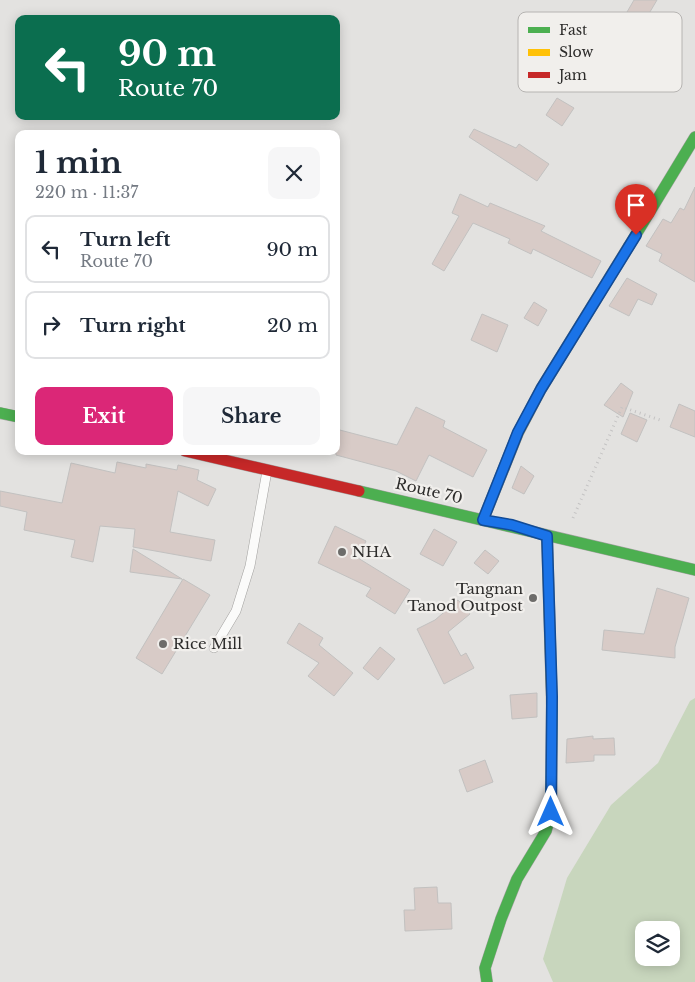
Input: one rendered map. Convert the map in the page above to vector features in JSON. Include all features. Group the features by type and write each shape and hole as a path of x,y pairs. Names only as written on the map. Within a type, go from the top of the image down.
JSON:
{"main road":[{"path":"483,520 518,432 541,389 695,137"},
{"path":"0,413 15,416"},
{"name":"Route 70","path":"204,455 267,468 483,520 512,525 547,536 695,570"},
{"path":"487,982 485,968 517,879 546,831 551,812 552,697 547,536"}],"lane":[{"path":"214,648 236,611 250,566 267,468"}],"path":[{"path":"565,540 589,478 622,407 660,420"}],"green space":[{"path":"695,698 695,982 553,982 543,959 567,878 611,805 658,763 690,701"}],"building":[{"path":"634,0 657,0 650,12 627,12"},
{"path":"557,98 574,108 562,126 546,115"},
{"path":"474,129 516,148 519,144 549,164 537,181 469,137"},
{"path":"695,187 695,282 659,261 662,254 646,246 663,219 671,223 680,208 684,210"},
{"path":"460,194 488,207 490,203 545,226 541,231 601,261 592,278 533,249 531,254 508,243 510,239 473,223 444,271 432,264 459,216 452,213"},
{"path":"627,278 657,294 652,305 638,299 629,316 609,306"},
{"path":"534,302 547,310 538,326 524,318"},
{"path":"482,314 508,325 497,352 471,340"},
{"path":"621,383 633,392 623,417 604,405"},
{"path":"679,404 695,411 695,437 670,427"},
{"path":"416,407 445,421 443,427 487,450 473,477 429,455 416,481 396,471 336,455 340,455 340,430 397,445"},
{"path":"630,413 647,420 637,442 621,434"},
{"path":"117,462 146,468 146,464 177,470 178,465 199,470 197,480 216,489 208,506 178,491 170,532 215,540 211,561 133,547 135,529 100,526 93,562 71,557 75,540 24,530 27,512 0,506 0,491 62,503 71,463 115,473"},
{"path":"521,466 534,476 524,494 512,488"},
{"path":"335,526 366,541 358,558 410,590 395,614 366,596 371,588 318,563"},
{"path":"434,529 457,542 443,566 420,554"},
{"path":"133,549 182,579 130,572"},
{"path":"485,550 499,561 488,574 474,563"},
{"path":"183,579 210,595 162,674 136,658"},
{"path":"657,588 689,598 675,647 675,658 602,650 604,630 644,634"},
{"path":"458,600 470,614 448,632 461,656 466,653 474,668 444,684 417,629 435,620"},
{"path":"299,623 323,638 319,645 353,673 334,696 308,676 319,663 287,643"},
{"path":"380,647 395,659 378,680 363,668"},
{"path":"537,693 537,717 512,719 510,695"},
{"path":"593,736 593,739 614,738 615,755 594,755 594,761 566,763 567,739"},
{"path":"485,760 493,782 467,792 459,770"},
{"path":"437,887 438,903 451,903 452,929 405,931 404,910 415,910 414,888"}],"traffic: fast":[{"path":"629,246 695,137"},
{"path":"0,413 15,416"},
{"path":"359,491 695,570"},
{"path":"487,982 485,968 501,919 517,879 546,831 551,812 552,706"}],"traffic: slow":[{"path":"483,520 518,433 541,389 629,246"},
{"path":"547,536 552,706"}],"traffic: jam":[{"path":"202,455 359,491"}],"place":[{"name":"NHA","path":"342,552"},
{"name":"Tangnan Tanod Outpost","path":"533,598"},
{"name":"Rice Mill","path":"163,644"}],"route":[{"path":"551,812 552,697 547,536 512,525 483,520 518,432 541,389 588,316 636,235"}]}
